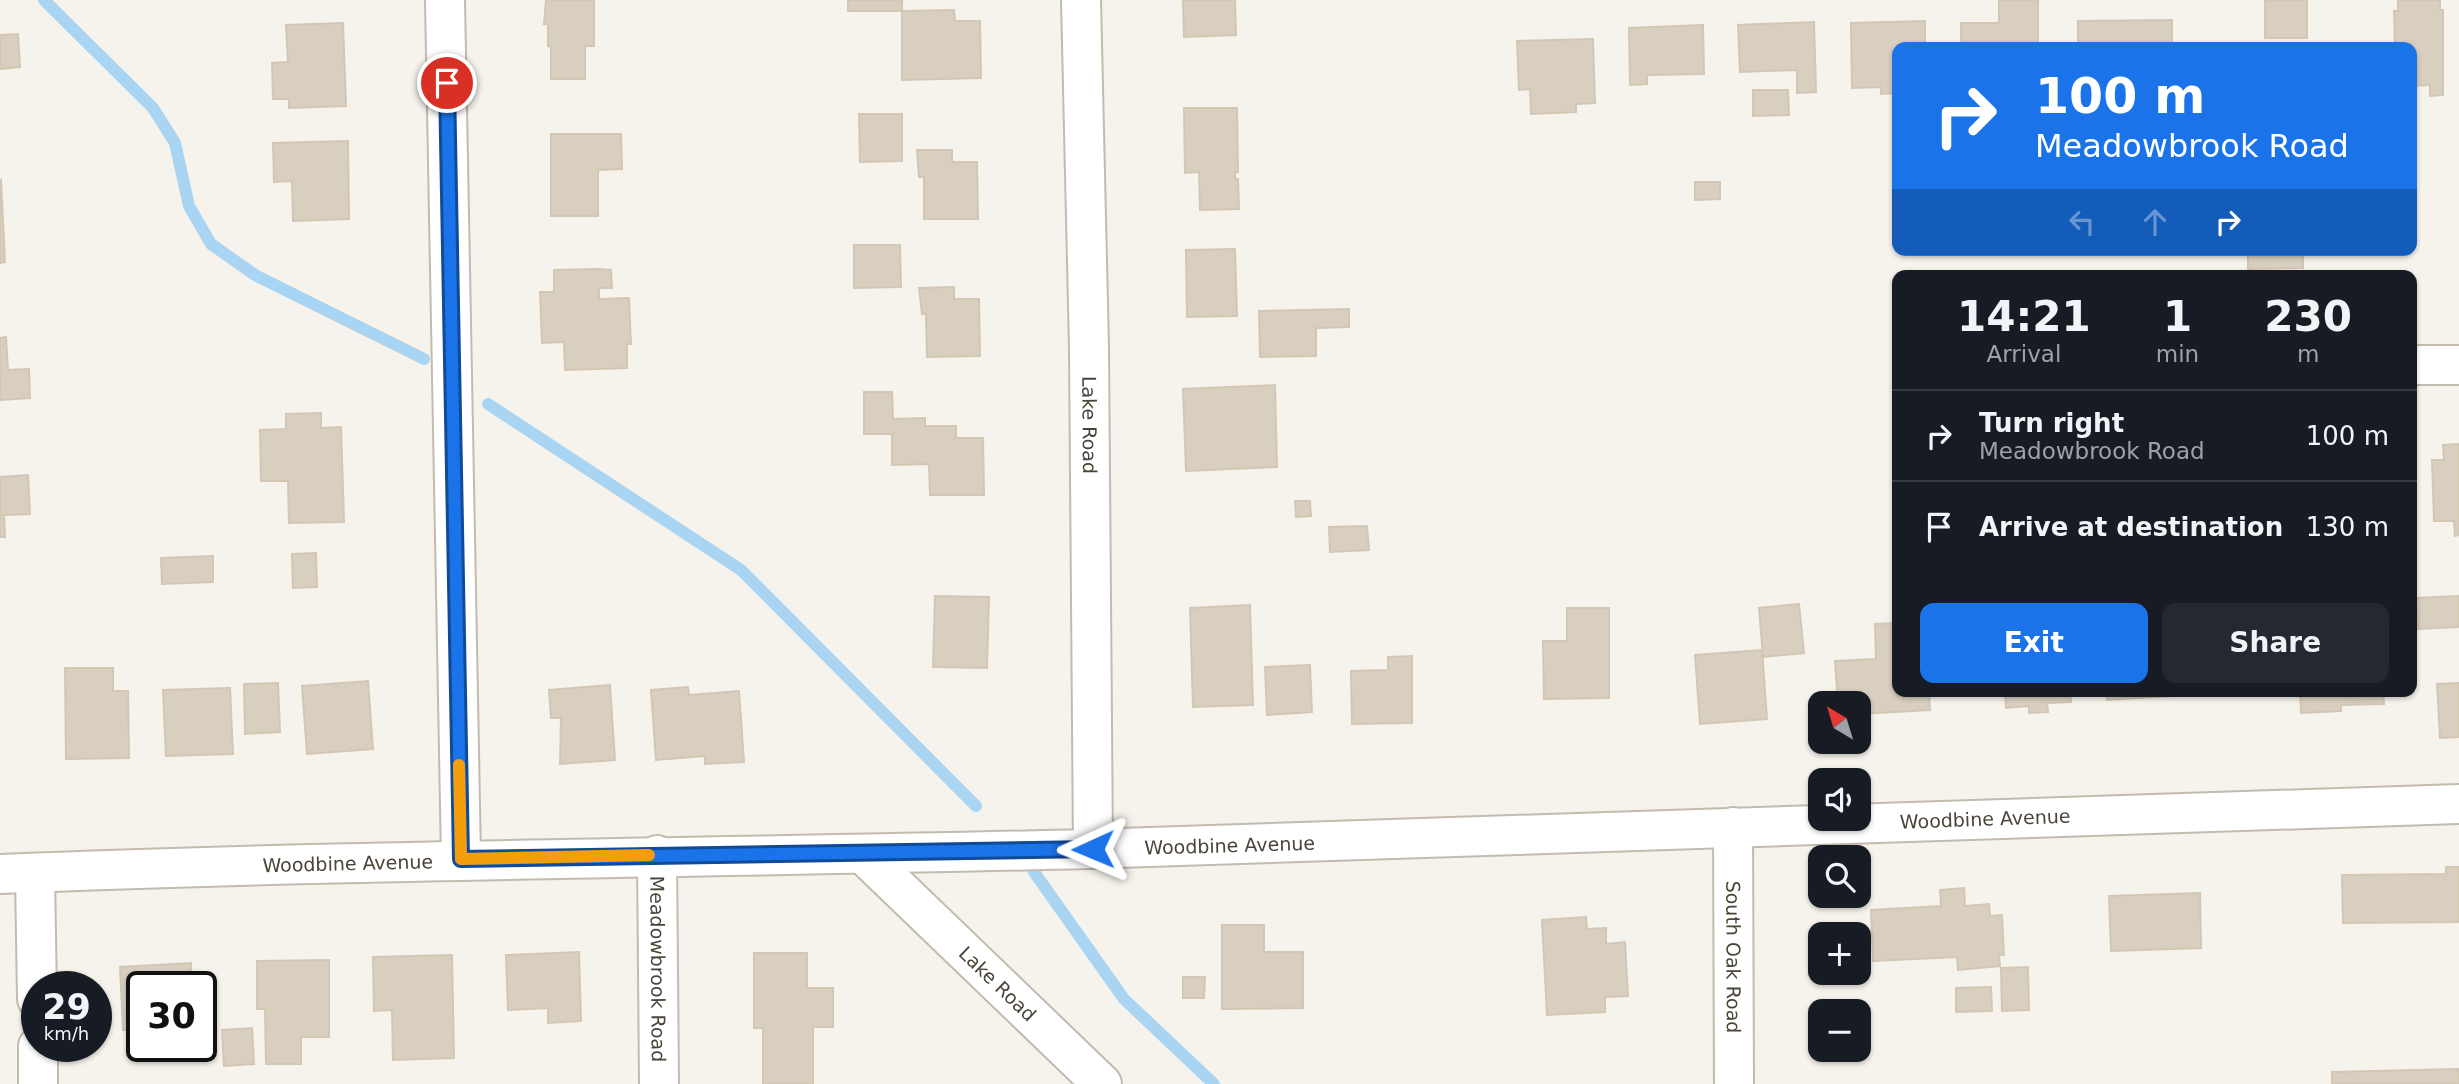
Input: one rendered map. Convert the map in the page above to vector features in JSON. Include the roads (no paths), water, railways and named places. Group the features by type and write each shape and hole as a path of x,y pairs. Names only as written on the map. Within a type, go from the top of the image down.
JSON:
{"street":[{"path":"445,0 461,859"},
{"name":"Lake Road","path":"1081,0 1090,348 1093,849"},
{"path":"2417,365 2459,365"},
{"name":"Woodbine Avenue","path":"17,873 461,859 1093,849 2459,804"},
{"name":"South Oak Road","path":"1733,827 1734,1084"},
{"name":"Lake Road","path":"863,854 1102,1084"},
{"name":"Meadowbrook Road","path":"657,855 659,1084"},
{"path":"17,873 33,971"},
{"path":"38,1062 38,1084"}],"waterway":[{"path":"44,0 153,108 175,143 189,206 211,244 255,275 424,359"},
{"path":"488,404 741,570 976,806"},
{"path":"1034,872 1124,999 1214,1084"}]}
